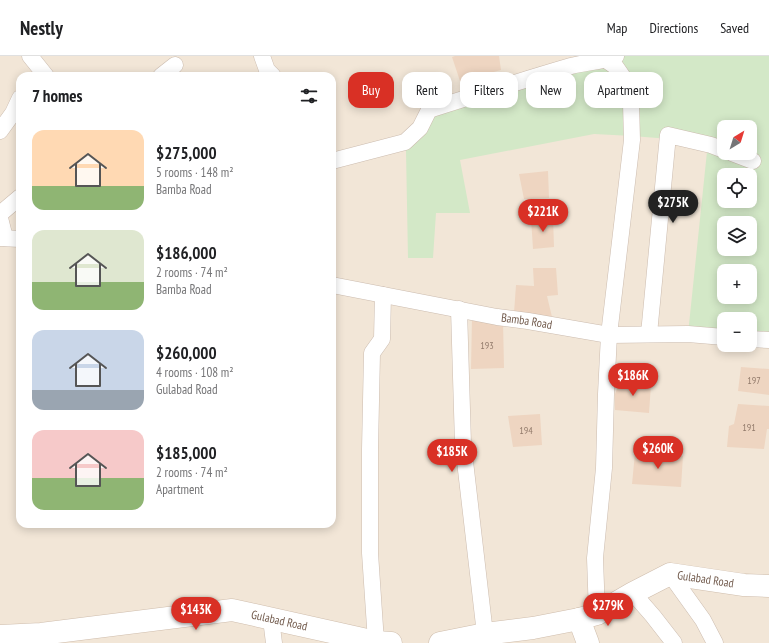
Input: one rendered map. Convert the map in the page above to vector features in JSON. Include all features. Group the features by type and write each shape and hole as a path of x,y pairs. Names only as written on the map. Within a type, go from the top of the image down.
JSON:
{"street":[{"path":"262,56 269,72"},
{"path":"336,158 404,142 420,128 430,110 501,86 576,65 611,58 625,80 631,103 632,140 609,335 604,468 588,617 588,643"},
{"path":"166,72 175,65"},
{"path":"0,131 16,107"},
{"path":"648,334 668,135 717,147"},
{"path":"0,214 16,200"},
{"path":"0,218 8,238"},
{"name":"Bamba Road","path":"336,286 609,335 688,334 717,336"},
{"path":"383,295 382,339 372,353 370,552 383,642"},
{"path":"459,309 462,444 485,634"},
{"path":"757,339 769,340"},
{"path":"670,574 703,620 715,643"},
{"name":"Gulabad Road","path":"440,643 485,634 533,628 588,617 670,574 744,585 769,586"},
{"path":"633,593 674,643"},
{"name":"Gulabad Road","path":"8,638 41,634 77,636 232,610 383,642"},
{"path":"271,619 274,643"}],"shaded area":[{"path":"0,56 769,56 769,643 0,643"}],"green space":[{"path":"617,56 769,56 769,340 757,339 757,312 717,312 717,336 688,334 708,142 594,134 460,160 470,213 436,213 433,258 408,258 405,142 429,110 436,108 452,108 452,103 460,101 460,108 518,108 518,84 526,82 526,108 576,108 576,72 561,72"}],"building":[{"path":"499,56 501,70 494,72 460,72 460,81 452,57"},
{"path":"548,171 549,198 524,199 519,174"},
{"path":"553,217 554,247 533,249 531,218"},
{"path":"533,268 556,268 558,295 547,296 552,317 514,313 516,285 534,286"},
{"path":"472,317 503,321 504,368 471,369"},
{"path":"741,367 769,369 769,395 738,391"},
{"path":"620,381 651,385 649,413 615,410 615,394"},
{"path":"738,404 769,406 769,429 767,429 764,449 727,447 729,426 734,424"},
{"path":"540,414 542,445 513,447 508,416"},
{"path":"635,453 683,456 681,487 632,484"}]}
